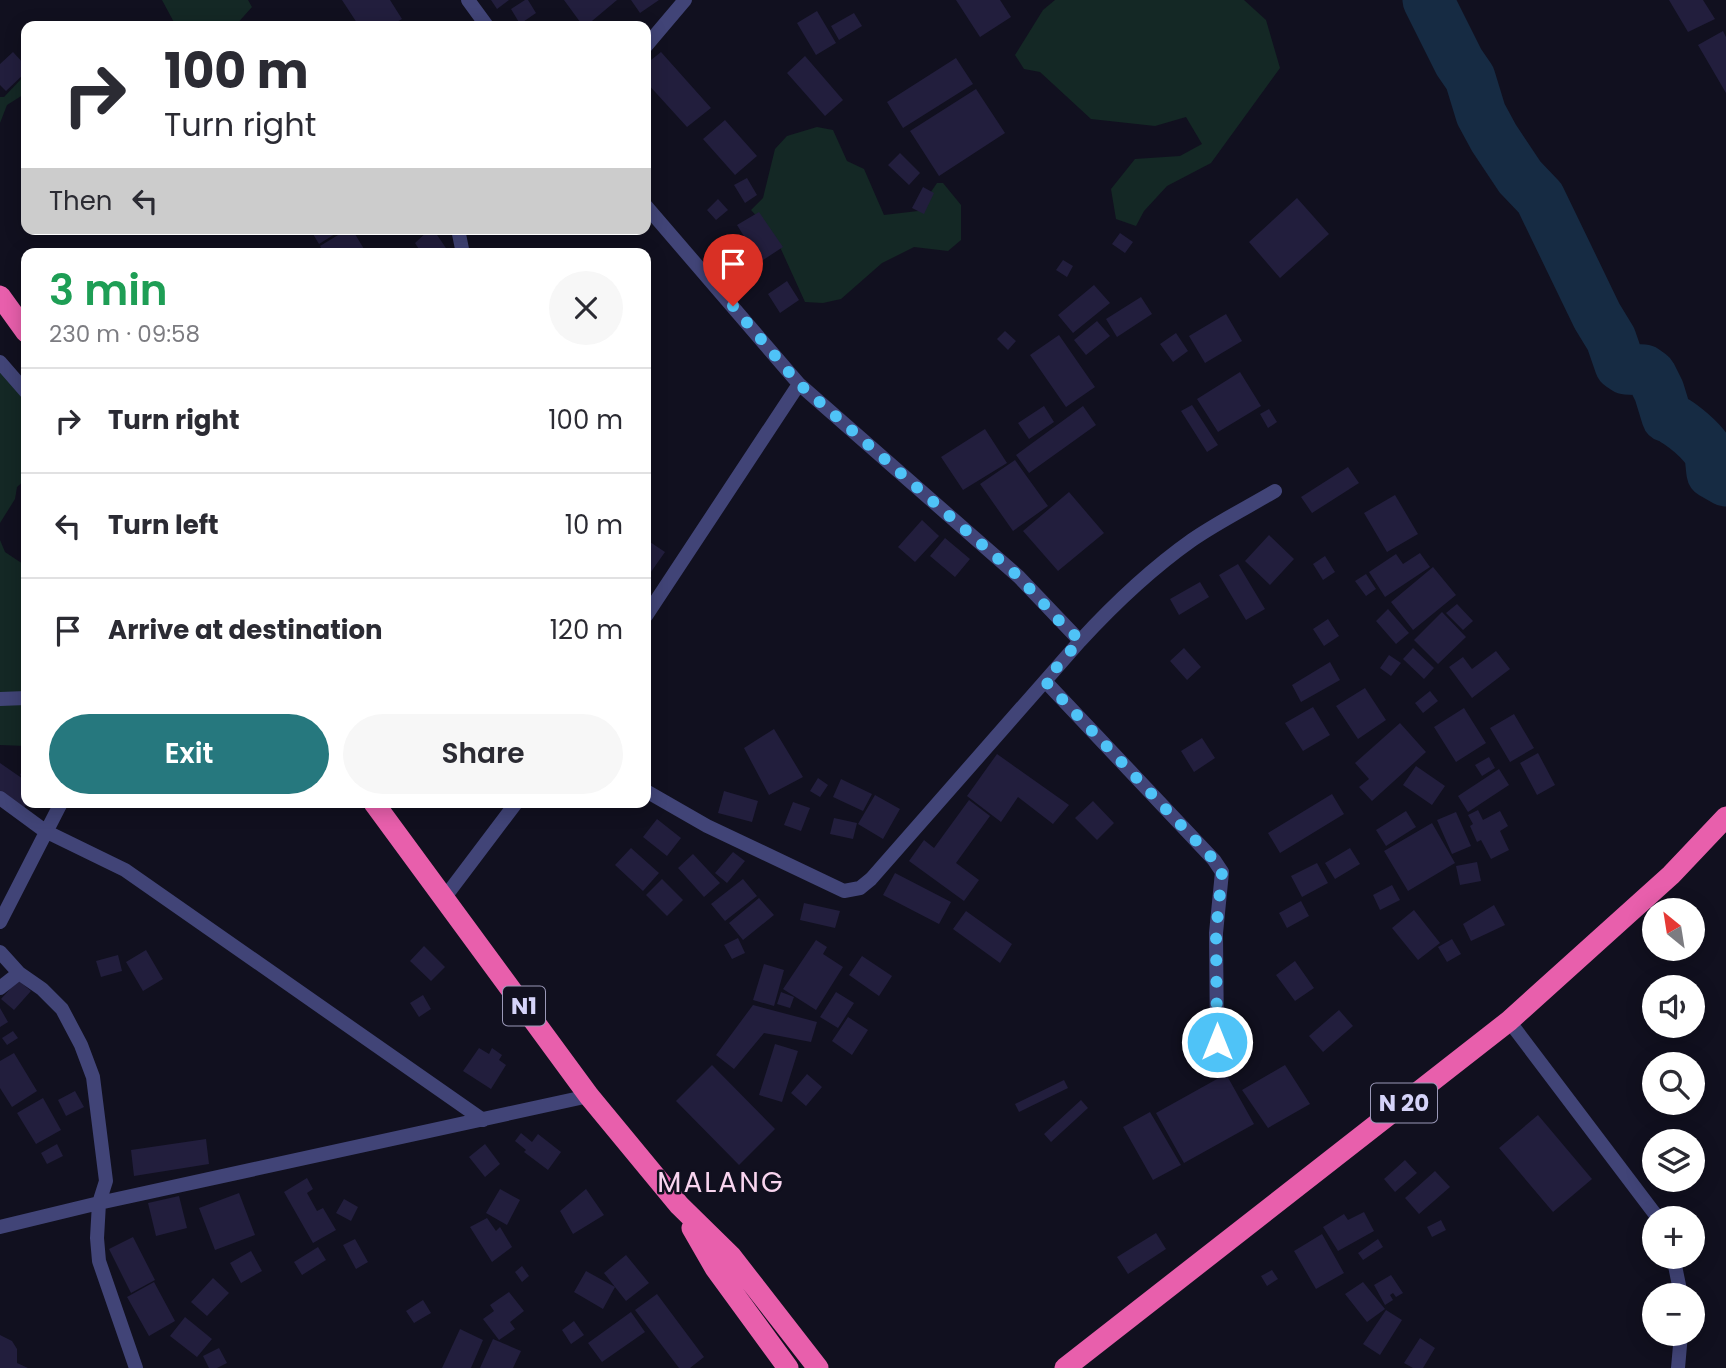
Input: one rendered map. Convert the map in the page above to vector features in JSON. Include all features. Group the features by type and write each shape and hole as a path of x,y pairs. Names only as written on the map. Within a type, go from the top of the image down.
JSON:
{"highway":[{"path":"0,296 21,325"},
{"name":"N1","path":"378,808 589,1096 679,1205 731,1256 818,1368"},
{"name":"N 20","path":"1065,1368 1509,1021 1671,875 1726,817"},
{"name":"N1","path":"679,1205 715,1268 788,1368"}],"street":[{"path":"468,0 483,21"},
{"path":"651,40 685,0"},
{"path":"651,212 799,384 1019,577 1080,640"},
{"path":"0,362 21,386"},
{"path":"651,608 799,384"},
{"path":"651,794 707,826 844,891 860,888 871,879 1115,603 1161,563 1194,539 1275,491"},
{"path":"1045,681 1214,860 1222,872 1216,933 1217,1042"},
{"path":"0,699 21,698"},
{"path":"0,798 45,831 125,870 484,1120"},
{"path":"0,922 58,808"},
{"path":"445,897 512,808"},
{"path":"0,952 19,973 42,989 62,1009 81,1045 93,1077 106,1181 99,1203 99,1261 136,1368"},
{"path":"0,988 19,973"},
{"path":"1509,1021 1649,1206"},
{"path":"0,1227 589,1096"},
{"path":"1678,1368 1680,1346"}],"green space":[{"path":"162,0 248,0 252,7 239,21 173,21"},
{"path":"1055,0 1244,0 1266,20 1280,68 1211,163 1167,186 1144,211 1136,226 1116,219 1111,189 1135,159 1180,156 1202,144 1186,117 1155,126 1091,119 1040,72 1024,69 1015,55 1043,10"},
{"path":"21,79 21,96 7,105 0,123 0,97 4,97"},
{"path":"817,127 833,130 847,161 864,169 884,215 918,211 937,183 943,183 961,205 961,240 948,251 914,247 882,263 841,299 823,303 805,302 775,236 751,210 763,198 775,149 787,136"},
{"path":"0,363 21,391 21,483 0,523"},
{"path":"0,540 5,552 21,563 21,746 0,745"}],"building":[{"path":"342,0 390,0 402,19 399,21 356,21"},
{"path":"491,0 509,0 497,9"},
{"path":"528,0 536,13 524,21 518,21 511,9"},
{"path":"564,0 617,0 592,21 579,21"},
{"path":"631,0 659,0 640,13"},
{"path":"956,0 1000,0 1011,17 980,37"},
{"path":"1669,0 1703,0 1715,19 1688,32"},
{"path":"817,11 836,43 816,55 797,23"},
{"path":"854,13 862,26 839,40 831,26"},
{"path":"1723,31 1726,37 1726,93 1698,45"},
{"path":"13,52 21,61 21,77 6,91 0,85 0,64"},
{"path":"661,52 711,108 687,127 651,87 651,60"},
{"path":"805,56 843,100 825,116 787,73"},
{"path":"956,58 973,84 903,128 887,102"},
{"path":"976,89 1005,133 939,176 910,131"},
{"path":"725,120 757,156 735,175 703,139"},
{"path":"900,153 920,173 909,185 888,165"},
{"path":"747,178 757,195 745,203 734,185"},
{"path":"923,187 934,193 924,214 912,208"},
{"path":"1297,198 1329,234 1280,278 1249,242"},
{"path":"718,199 728,210 716,220 707,210"},
{"path":"759,212 783,247 760,262 737,225"},
{"path":"1120,233 1133,242 1125,253 1112,244"},
{"path":"314,235 333,235 319,244"},
{"path":"338,235 356,235 363,248 321,248 320,246"},
{"path":"424,235 437,235 446,248 418,248 415,243"},
{"path":"1063,260 1073,266 1067,277 1056,270"},
{"path":"787,281 799,300 780,313 768,294"},
{"path":"1094,285 1110,303 1073,333 1058,315"},
{"path":"1141,297 1152,314 1117,337 1106,319"},
{"path":"1226,314 1242,341 1205,363 1189,336"},
{"path":"1097,321 1110,336 1086,355 1074,340"},
{"path":"1005,331 1016,341 1008,350 997,339"},
{"path":"1176,333 1188,351 1173,362 1160,344"},
{"path":"1059,335 1095,387 1066,407 1030,355"},
{"path":"1240,372 1261,406 1218,432 1197,399"},
{"path":"1192,405 1218,445 1207,452 1181,411"},
{"path":"1044,406 1054,422 1029,439 1018,423"},
{"path":"1083,406 1096,425 1029,473 1016,455"},
{"path":"1269,409 1277,422 1268,428 1260,414"},
{"path":"985,429 1007,463 963,490 941,457"},
{"path":"1015,460 1048,506 1013,531 980,484"},
{"path":"1348,467 1359,483 1312,513 1301,497"},
{"path":"1069,492 1104,533 1058,571 1023,531"},
{"path":"1395,495 1418,534 1387,552 1364,513"},
{"path":"922,520 939,536 915,562 898,547"},
{"path":"1269,535 1294,559 1270,585 1245,561"},
{"path":"945,538 970,559 955,577 930,556"},
{"path":"651,543 665,552 651,572"},
{"path":"1420,553 1430,567 1385,597 1369,572 1396,554 1403,564"},
{"path":"1325,556 1335,572 1323,580 1313,564"},
{"path":"1238,564 1265,609 1246,620 1219,575"},
{"path":"1433,567 1456,595 1413,630 1391,602"},
{"path":"1366,574 1376,589 1366,596 1355,581"},
{"path":"1200,582 1209,597 1179,615 1170,599"},
{"path":"1457,604 1473,621 1463,630 1446,613"},
{"path":"1388,609 1409,633 1396,644 1376,621"},
{"path":"1442,612 1466,637 1438,664 1414,640"},
{"path":"1328,619 1339,636 1324,646 1313,629"},
{"path":"1184,648 1201,667 1187,680 1170,661"},
{"path":"1413,648 1434,668 1424,679 1403,659"},
{"path":"1496,651 1510,669 1472,698 1449,667 1463,657 1472,669"},
{"path":"1389,655 1401,663 1391,676 1380,668"},
{"path":"1330,662 1340,680 1301,702 1292,685"},
{"path":"1365,688 1386,720 1358,739 1336,706"},
{"path":"1430,691 1438,701 1423,713 1415,703"},
{"path":"1313,707 1330,735 1303,751 1285,723"},
{"path":"1464,708 1486,743 1456,762 1434,727"},
{"path":"1514,714 1534,748 1510,762 1490,728"},
{"path":"1400,723 1426,752 1372,801 1359,787 1369,779 1355,763"},
{"path":"774,729 803,777 769,795 744,748"},
{"path":"1202,738 1215,758 1194,772 1181,751"},
{"path":"1538,753 1555,785 1537,795 1520,763"},
{"path":"997,754 1069,805 1053,824 1018,797 1001,822 967,796"},
{"path":"1489,757 1495,768 1482,776 1475,765"},
{"path":"0,763 21,778 21,808 0,793"},
{"path":"1416,766 1445,786 1432,805 1403,785"},
{"path":"1499,769 1509,785 1468,812 1458,796"},
{"path":"818,778 828,785 820,797 810,791"},
{"path":"841,779 872,794 863,811 833,797"},
{"path":"724,791 758,801 752,822 718,813"},
{"path":"1332,794 1344,814 1280,853 1268,833"},
{"path":"875,795 900,809 883,839 858,824"},
{"path":"969,800 990,816 956,863 979,880 964,901 909,861 924,840 934,848"},
{"path":"1093,801 1114,823 1097,840 1075,818"},
{"path":"793,802 810,808 801,831 784,825"},
{"path":"1478,810 1483,820 1500,811 1508,826 1500,831 1509,850 1491,859 1481,840 1477,842 1470,826 1473,824 1468,815"},
{"path":"1406,811 1416,827 1386,846 1376,830"},
{"path":"1456,812 1471,846 1452,854 1437,820"},
{"path":"834,818 857,823 853,839 830,834"},
{"path":"657,819 681,838 667,856 643,837"},
{"path":"1432,823 1455,863 1408,891 1384,851"},
{"path":"631,848 659,873 643,891 615,865"},
{"path":"1350,848 1360,864 1335,879 1325,863"},
{"path":"733,852 745,861 727,883 715,873"},
{"path":"693,854 720,883 704,897 678,868"},
{"path":"1477,862 1481,881 1460,885 1456,866"},
{"path":"1317,863 1328,883 1302,897 1291,876"},
{"path":"895,873 951,902 939,924 883,895"},
{"path":"662,879 683,900 667,916 646,895"},
{"path":"743,879 757,896 725,921 711,904"},
{"path":"1392,885 1400,900 1380,910 1373,895"},
{"path":"759,898 774,915 743,940 729,923"},
{"path":"1301,901 1309,916 1287,928 1279,913"},
{"path":"804,903 840,911 835,928 800,920"},
{"path":"1494,905 1505,925 1471,941 1463,924"},
{"path":"1414,910 1440,943 1418,960 1392,928"},
{"path":"966,911 1012,944 1000,963 953,929"},
{"path":"738,938 745,953 732,959 724,945"},
{"path":"1452,939 1461,954 1447,962 1438,947"},
{"path":"816,940 827,947 823,954 843,967 816,1010 783,989"},
{"path":"424,946 445,967 431,981 410,961"},
{"path":"146,950 163,979 143,991 126,962"},
{"path":"118,955 122,971 101,977 96,961"},
{"path":"862,956 892,976 879,996 849,975"},
{"path":"1295,961 1314,988 1295,1001 1276,975"},
{"path":"764,964 784,970 774,1006 753,1000"},
{"path":"18,980 31,991 14,1010 1,999"},
{"path":"781,992 794,997 790,1008 777,1004"},
{"path":"836,992 854,1003 838,1028 820,1017"},
{"path":"423,995 431,1009 419,1017 410,1003"},
{"path":"753,1005 817,1022 811,1042 764,1033 734,1069 716,1055"},
{"path":"0,1008 8,1022 0,1027"},
{"path":"1339,1010 1353,1026 1323,1052 1309,1036"},
{"path":"848,1017 868,1030 852,1055 832,1041"},
{"path":"13,1031 18,1038 7,1045 2,1038"},
{"path":"775,1044 798,1051 782,1102 759,1095"},
{"path":"479,1048 489,1054 492,1048 502,1055 499,1060 506,1065 491,1089 463,1071"},
{"path":"14,1053 37,1091 12,1107 0,1088 0,1061"},
{"path":"712,1065 775,1129 739,1165 676,1101"},
{"path":"1285,1065 1310,1104 1268,1128 1242,1090"},
{"path":"807,1074 822,1087 806,1106 791,1093"},
{"path":"1226,1074 1254,1124 1184,1163 1156,1113"},
{"path":"1064,1080 1068,1088 1019,1112 1015,1104"},
{"path":"75,1091 84,1107 66,1116 58,1100"},
{"path":"43,1098 61,1130 36,1144 17,1113"},
{"path":"1081,1100 1088,1108 1051,1142 1044,1134"},
{"path":"1150,1112 1181,1165 1153,1180 1123,1127"},
{"path":"1538,1115 1592,1179 1553,1212 1499,1148"},
{"path":"521,1133 532,1142 538,1134 561,1152 548,1170 524,1152 526,1150 515,1141"},
{"path":"206,1139 209,1164 134,1176 131,1150"},
{"path":"57,1144 63,1156 47,1164 41,1153"},
{"path":"485,1144 500,1164 485,1177 469,1157"},
{"path":"1405,1160 1417,1173 1395,1192 1384,1179"},
{"path":"1435,1171 1450,1187 1419,1214 1405,1198"},
{"path":"307,1178 313,1189 307,1193 317,1211 323,1208 336,1230 313,1243 284,1192"},
{"path":"500,1189 520,1200 507,1225 486,1213"},
{"path":"586,1189 604,1215 573,1234 560,1211"},
{"path":"239,1193 255,1235 215,1250 199,1208"},
{"path":"179,1196 187,1228 156,1236 148,1203"},
{"path":"344,1199 358,1207 351,1221 336,1213"},
{"path":"1364,1212 1374,1231 1338,1251 1323,1227 1344,1214 1348,1220"},
{"path":"487,1218 496,1231 500,1227 512,1247 492,1262 470,1227"},
{"path":"1441,1220 1446,1230 1432,1237 1427,1227"},
{"path":"1156,1233 1166,1249 1128,1274 1117,1257"},
{"path":"1322,1234 1344,1273 1316,1289 1294,1251"},
{"path":"133,1237 155,1280 131,1293 109,1249"},
{"path":"355,1239 368,1262 356,1269 343,1245"},
{"path":"1378,1239 1383,1247 1363,1260 1358,1253"},
{"path":"318,1247 326,1260 302,1275 294,1262"},
{"path":"251,1251 262,1271 241,1283 230,1263"},
{"path":"626,1255 649,1283 626,1301 604,1273"},
{"path":"522,1266 529,1276 522,1282 515,1272"},
{"path":"1272,1270 1278,1279 1267,1286 1261,1276"},
{"path":"586,1271 615,1287 603,1309 574,1292"},
{"path":"1391,1275 1403,1293 1396,1297 1393,1293 1390,1295 1393,1300 1385,1305 1374,1285"},
{"path":"213,1278 229,1293 207,1316 191,1302"},
{"path":"154,1282 175,1321 149,1336 127,1297"},
{"path":"1363,1282 1385,1309 1367,1322 1345,1294"},
{"path":"509,1292 524,1311 510,1322 515,1329 499,1340 483,1319 494,1311 490,1305"},
{"path":"657,1294 704,1357 690,1368 679,1368 635,1310"},
{"path":"423,1300 431,1313 414,1323 406,1311"},
{"path":"1386,1310 1402,1320 1380,1355 1363,1344"},
{"path":"631,1312 645,1332 602,1362 588,1343"},
{"path":"185,1317 212,1339 197,1357 170,1336"},
{"path":"574,1321 584,1335 571,1344 562,1330"},
{"path":"460,1329 483,1340 471,1368 442,1368"},
{"path":"0,1335 12,1341 17,1349 17,1363 28,1368 0,1368"},
{"path":"1420,1338 1435,1348 1423,1368 1413,1368 1404,1363"},
{"path":"493,1339 521,1351 513,1368 480,1368"},
{"path":"219,1348 227,1363 217,1368 209,1368 203,1356"}],"waterway":[{"path":"1428,0 1470,78 1481,114 1494,138 1520,177 1540,198 1597,316 1611,339 1620,365 1626,369 1644,370 1651,375 1667,417 1698,439 1708,451 1712,473 1726,481"}],"district":[{"name":"MALANG","path":"721,1182"}],"route":[{"path":"733,306 799,384 1019,577 1080,640 1045,681 1214,860 1222,872 1216,933 1217,1042"}]}
